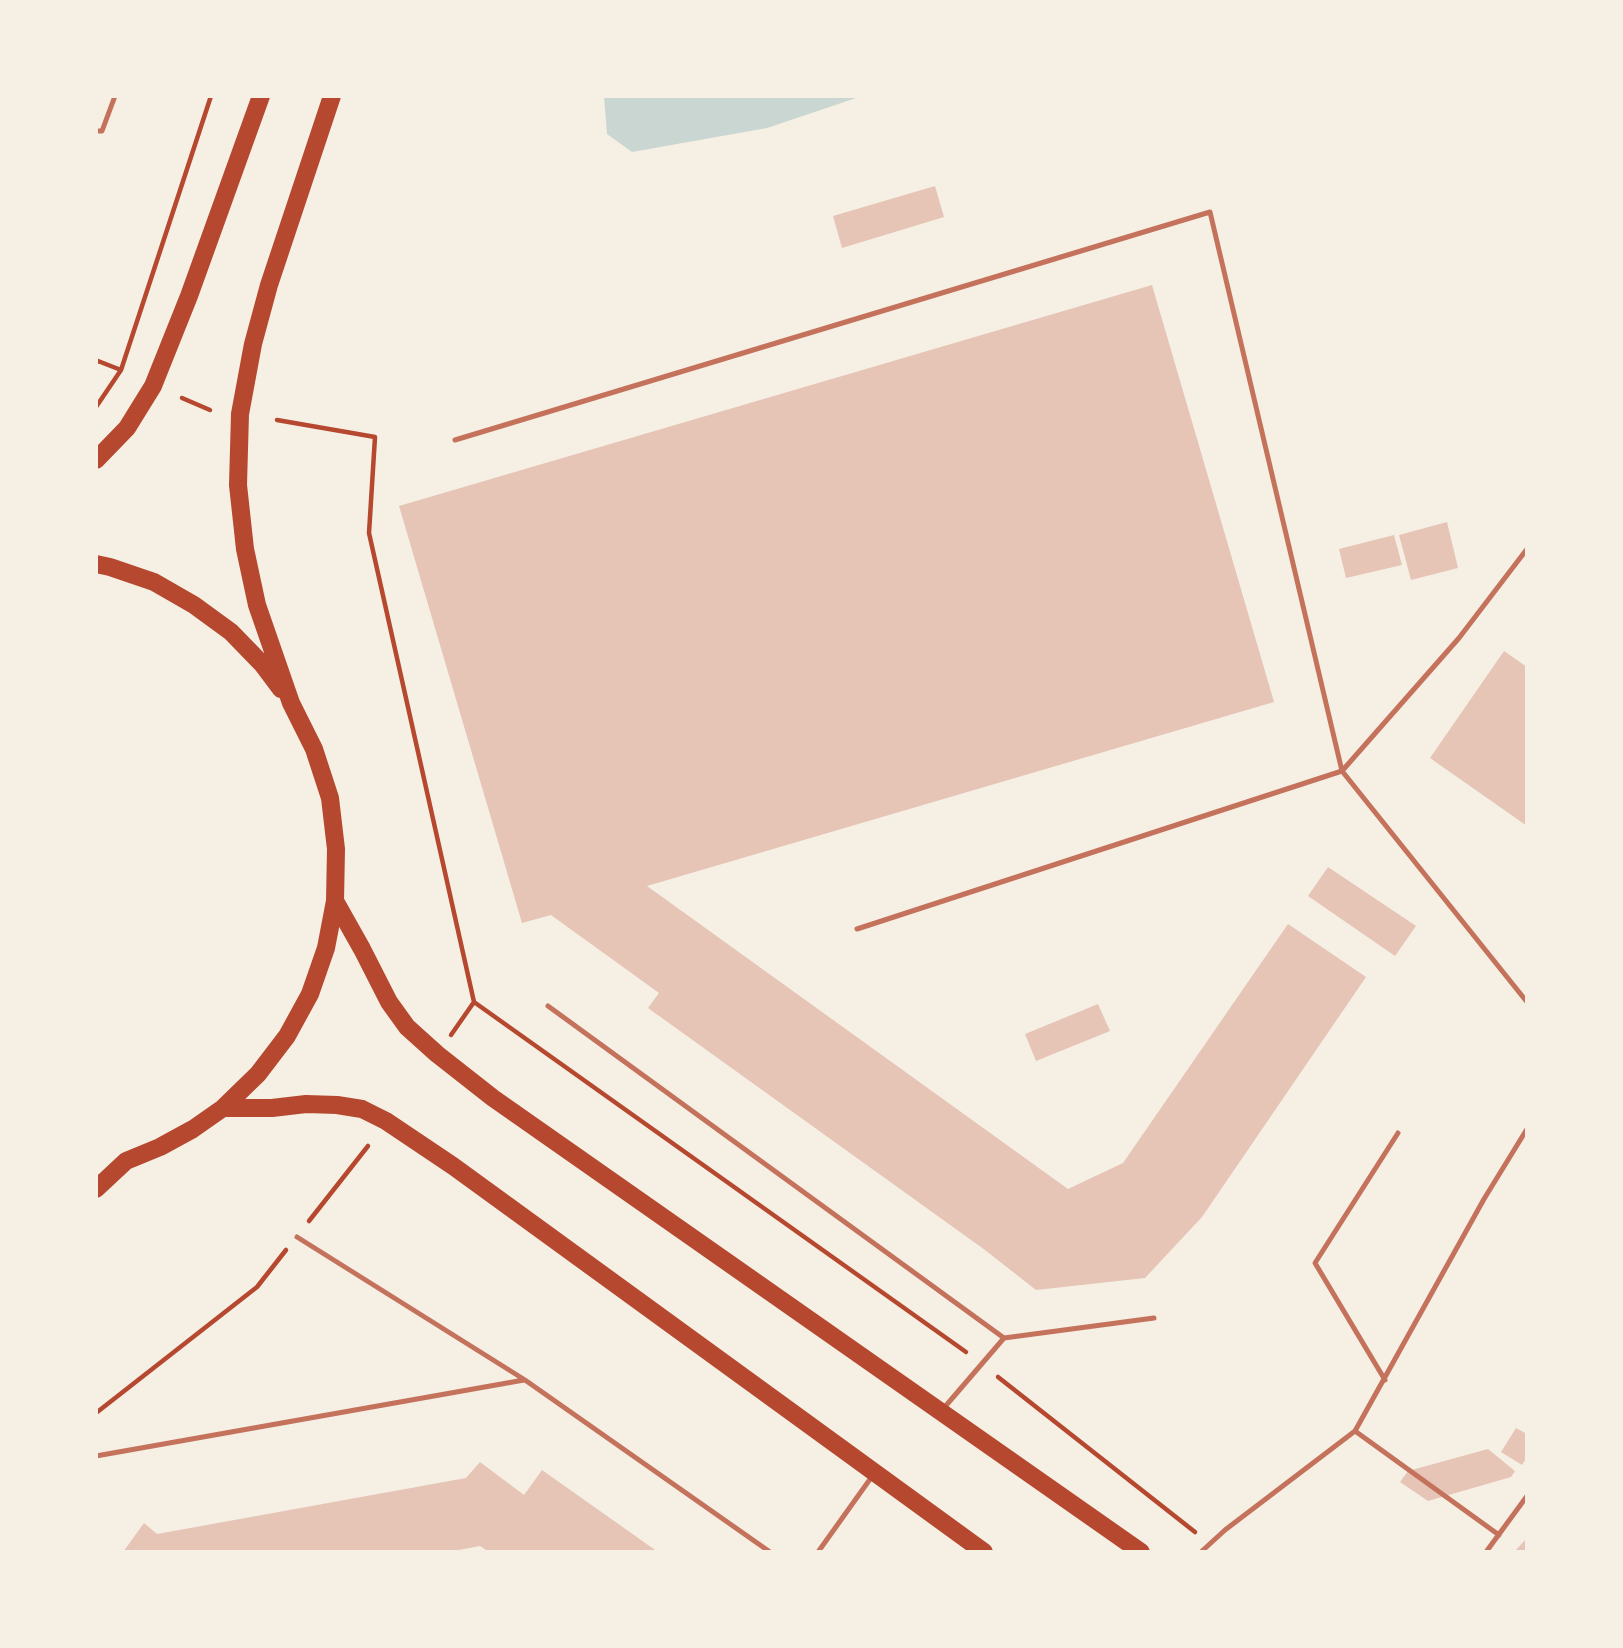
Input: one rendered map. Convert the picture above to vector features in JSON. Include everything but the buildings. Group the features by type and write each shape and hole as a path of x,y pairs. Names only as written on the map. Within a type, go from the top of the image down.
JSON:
{"main road":[{"path":"96,460 128,428 153,386 261,96"},
{"path":"96,1169 126,1161 160,1147 223,1108 258,1074 287,1036 310,994 327,948 335,901 336,849 330,798 314,749 291,703 257,605 245,549 238,485 240,414 253,344 269,285 332,96"},
{"path":"96,564 154,582 194,604 231,632 263,665 291,703"},
{"path":"335,901 389,1002 407,1027 437,1054 493,1098 1141,1552"},
{"path":"223,1108 337,1105 362,1110 386,1121 463,1173 984,1552"},
{"path":"96,1189 126,1161"}],"lane":[{"path":"96,131 102,131 115,96"},
{"path":"455,440 1210,212 1342,771 1527,1002"},
{"path":"857,929 1342,771 1459,638 1527,549"},
{"path":"548,1006 1004,1338"},
{"path":"1201,1552 1225,1530 1355,1431 1484,1199 1527,1129"},
{"path":"1385,1380 1315,1263 1398,1133"},
{"path":"297,1237 525,1380 770,1552"},
{"path":"941,1411 1004,1338 1153,1318"},
{"path":"96,1456 525,1380"},
{"path":"1355,1431 1499,1535"},
{"path":"818,1552 875,1472"},
{"path":"1486,1552 1527,1496"}],"path":[{"path":"96,407 121,370 211,96"},
{"path":"96,363 98,361 121,370"},
{"path":"182,398 210,410"},
{"path":"277,420 375,438 369,533 474,1002 981,1363 1210,1544"},
{"path":"451,1036 474,1002"},
{"path":"96,1413 257,1287 368,1146"}],"shaded area":[{"path":"604,96 862,96 767,128 632,152 607,134"}]}
